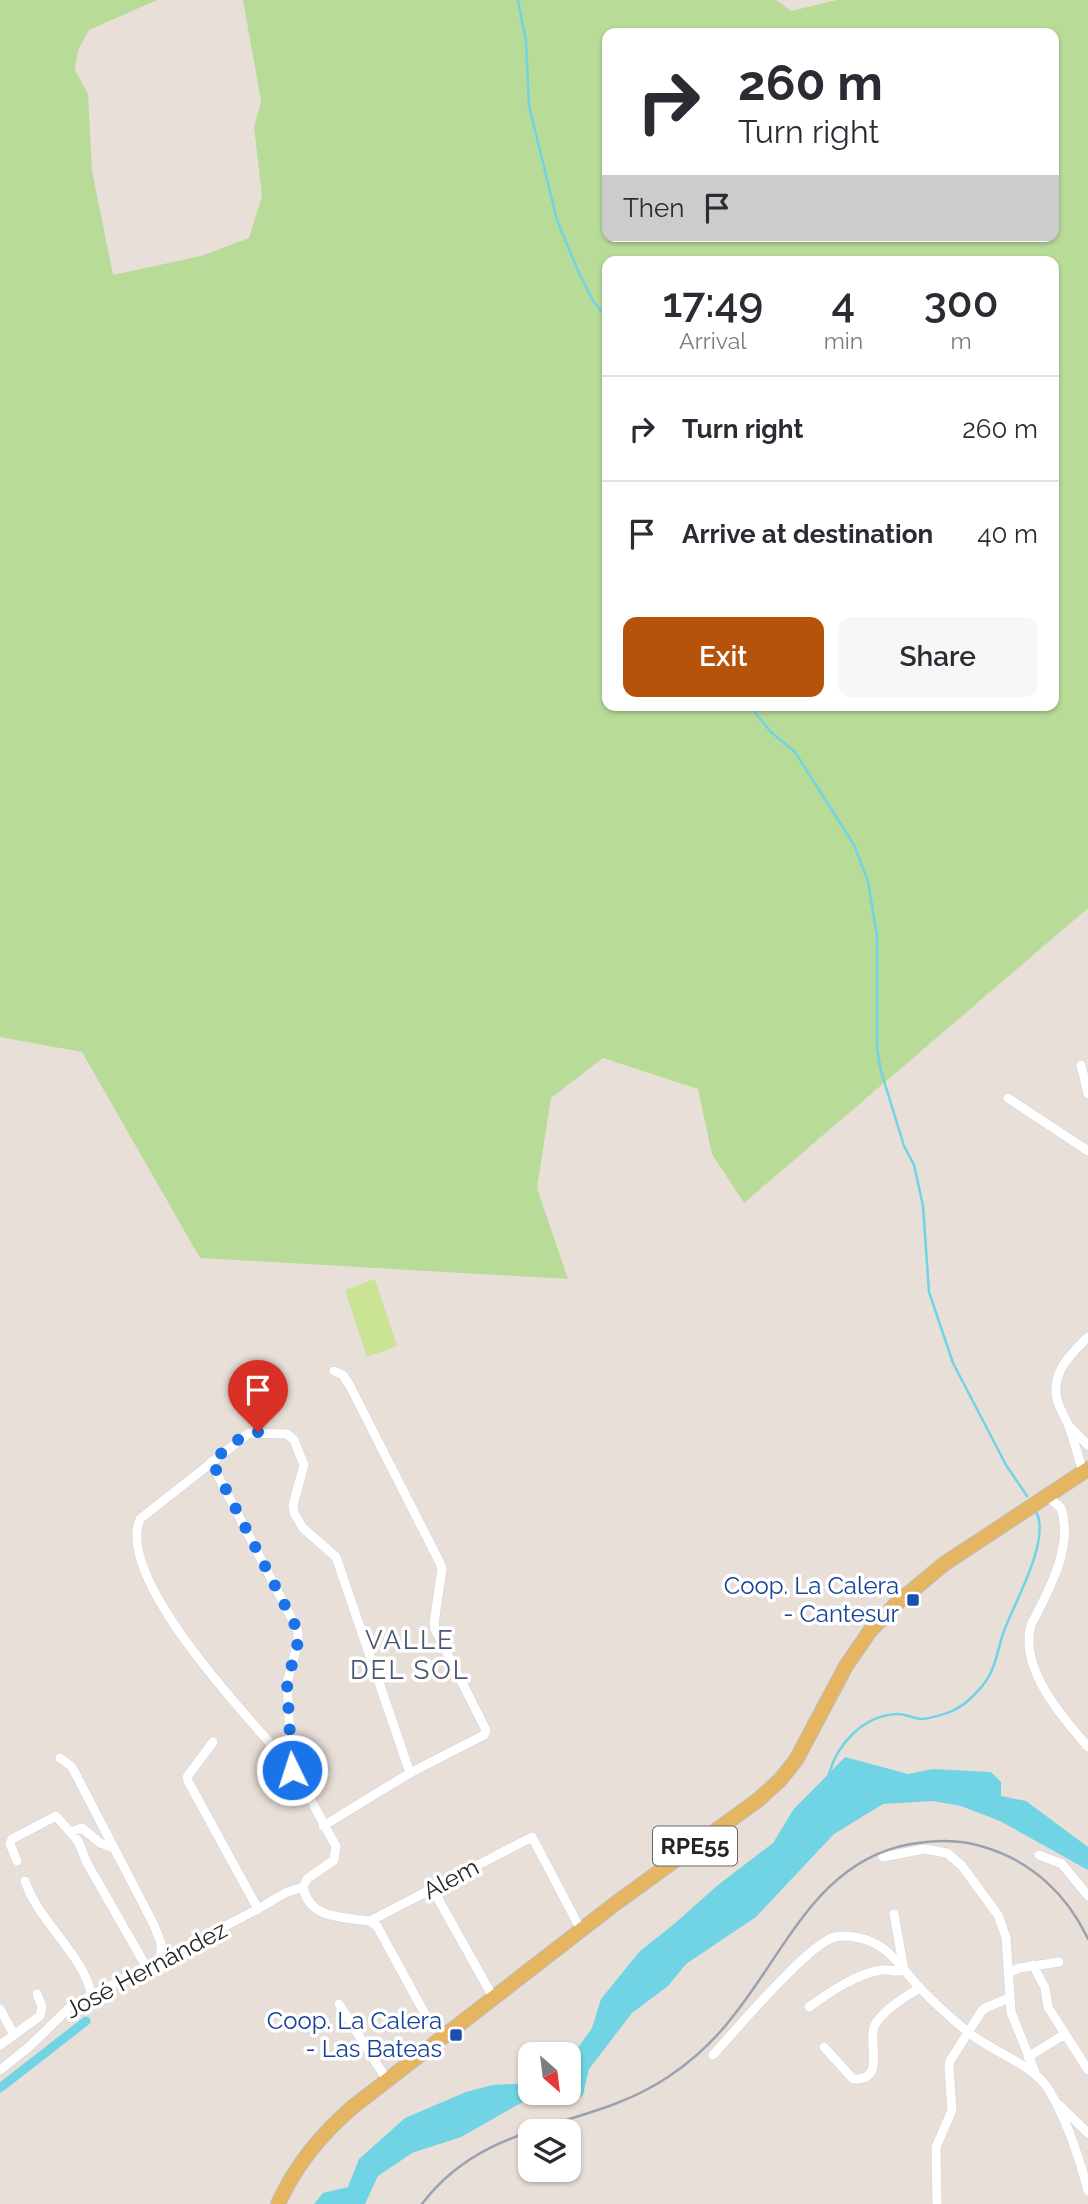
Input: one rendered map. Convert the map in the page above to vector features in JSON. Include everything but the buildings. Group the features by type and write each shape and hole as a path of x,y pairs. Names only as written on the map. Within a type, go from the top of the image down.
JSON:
{"main road":[{"name":"RPE55","path":"278,2204 292,2176 317,2142 340,2119 493,1997 770,1790 796,1760 846,1665 882,1617 928,1576 1085,1470"}],"street":[{"path":"1081,1065 1088,1094"},
{"path":"1008,1098 1088,1151"},
{"path":"1085,1470 1057,1399 1057,1379 1064,1363 1088,1337"},
{"path":"334,1371 343,1375 350,1386 440,1563 442,1569 435,1629 486,1730 484,1735 410,1773 323,1826 292,1770 235,1704 150,1588 138,1547 136,1529 140,1519 249,1433 287,1434 294,1440 304,1465 293,1505 294,1513 303,1528 336,1557 410,1773"},
{"path":"1068,1425 1088,1445"},
{"path":"212,1462 298,1631 298,1642 287,1683 292,1770"},
{"path":"1046,1495 1061,1508 1065,1528 1057,1570 1028,1634 1029,1651 1053,1703 1088,1747"},
{"path":"212,1742 187,1777 188,1781 258,1909"},
{"path":"60,1758 72,1767 159,1935 161,1960"},
{"path":"17,1861 10,1844 12,1839 56,1816 78,1841 93,1874 147,1968"},
{"name":"José Hernández","path":"0,2070 30,2046 62,2013 285,1893 303,1887 307,1879 334,1860 337,1852 323,1826"},
{"path":"70,1832 82,1828 100,1843 114,1848"},
{"name":"Alem","path":"370,1922 532,1837 581,1930"},
{"path":"883,1857 924,1849 938,1850 955,1858 998,1915 1006,1937 1013,2021 1036,2073 1055,2101 1088,2133"},
{"path":"1039,1855 1062,1864 1088,1896"},
{"path":"25,1881 34,1903 67,1948 87,1981 92,1996"},
{"path":"303,1887 310,1905 317,1911 370,1922 381,1933 425,2014 445,2034"},
{"path":"432,1888 493,1997"},
{"path":"894,1914 904,1970"},
{"path":"713,2055 803,1958 823,1941 848,1936 869,1940 887,1951 920,1989 969,2032 995,2051 1036,2073"},
{"path":"1008,1973 1033,1965 1059,1962"},
{"path":"1033,1965 1045,1988 1048,2007 1088,2070"},
{"path":"809,2007 864,1976 886,1969 894,1972 904,1970"},
{"path":"824,2047 853,2080 867,2076 874,2063 872,2036 877,2021 905,1997 920,1989"},
{"name":"José Hernández","path":"0,2045 40,2016 42,2006 37,1994"},
{"path":"937,2204 936,2147 952,2110 948,2068 950,2061 985,2008 1009,1998"},
{"path":"339,2004 387,2080"},
{"path":"0,2009 14,2035"},
{"path":"1028,2057 1065,2034"},
{"path":"1055,2101 1088,2192"}],"green space":[{"path":"0,0 157,0 89,30 78,50 75,70 88,94 92,171 113,275 201,256 249,238 262,196 254,127 261,101 243,0 776,0 791,11 837,0 1088,0 1088,908 744,1203 712,1154 698,1089 603,1058 551,1098 537,1188 568,1279 200,1258 82,1052 0,1037"},
{"path":"375,1279 397,1346 367,1357 345,1290"}],"water":[{"path":"845,1757 908,1774 933,1769 991,1772 1001,1782 1001,1796 1026,1801 1088,1847 1088,1870 1000,1821 961,1806 933,1801 883,1804 834,1834 756,1917 686,1964 668,1986 632,2013 589,2069 581,2096 581,2043 592,2028 601,1999 640,1951 773,1843 793,1810"},
{"path":"518,2084 518,2105 461,2137 412,2153 378,2176 365,2204 314,2204 323,2193 348,2187 359,2159 405,2118 466,2092 492,2085"}],"waterway":[{"path":"518,0 526,42 529,106 557,220 579,273 593,301 602,312"},
{"path":"754,711 771,732 795,752 854,845 868,881 877,936 877,1048 881,1071 904,1146 914,1165 923,1206 929,1292 953,1363 1006,1465 1027,1496"},
{"path":"829,1774 838,1752 862,1726 884,1716 896,1714 923,1719 947,1713 964,1704 985,1683 1036,1553 1039,1522 1035,1510"},
{"path":"0,2088 86,2021"}],"railway":[{"path":"422,2204 448,2176 477,2155 507,2140 637,2095 685,2065 709,2044 730,2020 805,1914 851,1869 878,1853 911,1844 948,1841 975,1844 1001,1853 1046,1881 1070,1908 1088,1939"}],"place":[{"name":"Coop. La Calera - Cantesur","path":"913,1600"},
{"name":"Coop. La Calera - Las Bateas","path":"456,2035"}],"district":[{"name":"VALLE DEL SOL","path":"410,1655"}],"route":[{"path":"258,1432 249,1433 212,1462 298,1631 298,1642 287,1683 292,1770"}]}
